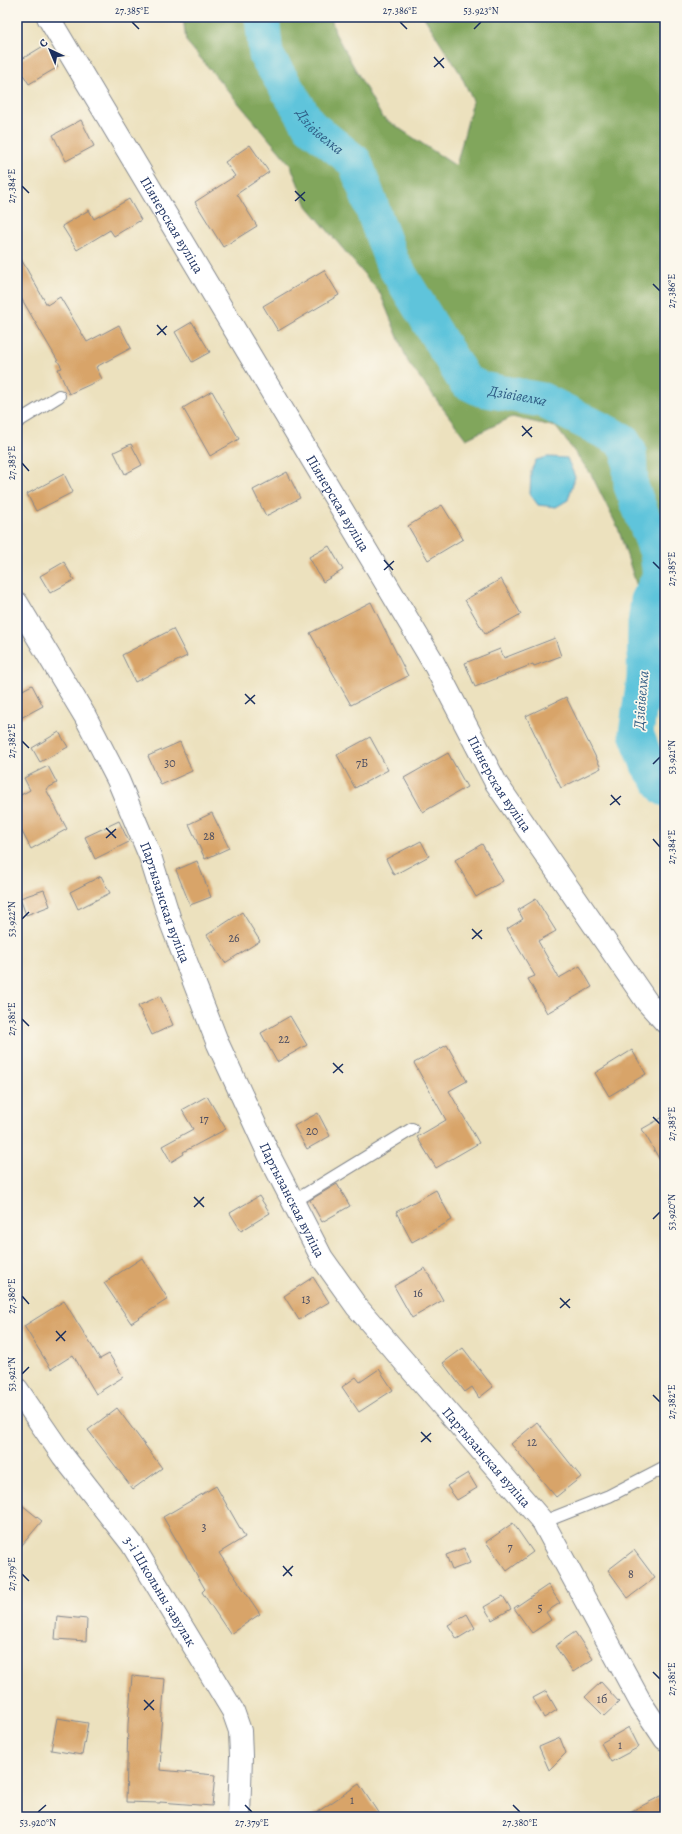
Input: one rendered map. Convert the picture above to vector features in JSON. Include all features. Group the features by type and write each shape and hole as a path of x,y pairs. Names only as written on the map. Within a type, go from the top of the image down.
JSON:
{"street":[{"name":"Піянерская вуліца","path":"48,17 433,662 496,783 647,1002 665,1022"},
{"name":"Партызанская вуліца","path":"17,603 85,716 118,780 150,856 170,920 218,1044 270,1160 322,1258 357,1307 543,1522 641,1703 665,1739"},
{"name":"3-і Школьны завулак","path":"17,1388 63,1456 132,1544 233,1711 240,1732 241,1756 239,1817"}],"lane":[{"path":"17,422 59,396"},
{"path":"293,1202 412,1129"},
{"path":"543,1522 609,1496 665,1467"}],"green space":[{"path":"183,17 331,17 335,33 382,117 456,166 473,101 460,73 424,17 665,17 665,609 642,602 618,528 591,474 556,427 512,417 466,439 408,362 380,293 307,206 290,164 186,41"}],"water":[{"path":"548,457 567,458 575,477 568,500 556,507 538,505 530,494 531,471 536,460"},
{"path":"646,732 654,754 657,768 654,791 644,788 637,777 631,742 636,733"}],"building":[{"path":"45,45 58,67 29,84 17,65 17,62"},
{"path":"81,120 94,146 66,161 53,135"},
{"path":"250,145 269,172 237,194 257,226 223,247 195,202 235,176 225,162"},
{"path":"129,199 141,220 114,236 110,230 77,250 62,226 89,210 94,219"},
{"path":"17,252 47,305 60,297 87,342 119,325 131,348 96,367 102,379 69,394 58,369 62,368 17,291"},
{"path":"324,270 339,295 278,331 263,306"},
{"path":"192,322 210,352 192,362 175,332"},
{"path":"212,391 239,439 210,456 183,408"},
{"path":"131,444 142,465 125,474 114,452"},
{"path":"287,472 300,498 266,516 253,490"},
{"path":"64,474 73,492 36,511 27,494"},
{"path":"442,505 463,539 428,560 408,526"},
{"path":"329,546 343,570 323,582 309,557"},
{"path":"64,562 74,580 50,593 40,576"},
{"path":"501,579 521,614 485,634 465,600"},
{"path":"371,602 408,676 351,705 310,633"},
{"path":"173,629 187,656 135,682 122,655"},
{"path":"555,638 561,656 534,666 533,664 475,687 465,663 500,649 504,658"},
{"path":"32,685 43,706 17,720 17,693"},
{"path":"566,697 601,768 561,788 526,716"},
{"path":"59,732 68,747 40,762 32,748"},
{"path":"370,737 388,770 355,788 337,755"},
{"path":"180,742 192,771 161,785 148,756"},
{"path":"448,753 467,787 423,812 404,778"},
{"path":"48,766 57,783 46,789 67,829 31,849 17,822 17,797 30,790 24,778"},
{"path":"212,813 229,848 205,859 189,824"},
{"path":"119,821 129,842 95,859 85,837"},
{"path":"421,841 429,856 394,875 386,859"},
{"path":"482,844 503,881 476,897 455,860"},
{"path":"197,861 211,897 190,905 176,870"},
{"path":"101,876 110,893 78,909 70,892"},
{"path":"44,890 50,906 26,915 20,898"},
{"path":"536,899 556,931 538,941 559,978 580,966 592,987 547,1013 528,979 535,976 507,929 523,919 518,910"},
{"path":"242,912 260,941 225,963 207,935"},
{"path":"160,996 173,1025 152,1035 138,1006"},
{"path":"290,1016 307,1045 277,1062 261,1033"},
{"path":"447,1045 467,1081 449,1091 479,1143 436,1168 417,1137 446,1120 414,1063"},
{"path":"632,1050 646,1074 609,1096 595,1073"},
{"path":"207,1096 226,1129 183,1152 184,1154 171,1162 162,1146 193,1129 182,1110"},
{"path":"318,1113 330,1136 307,1149 294,1126"},
{"path":"665,1116 665,1169 642,1129"},
{"path":"337,1184 350,1206 322,1222 310,1200"},
{"path":"436,1190 452,1220 412,1242 396,1212"},
{"path":"259,1196 270,1213 241,1231 230,1213"},
{"path":"142,1258 168,1299 131,1323 104,1283"},
{"path":"425,1268 443,1300 412,1318 394,1286"},
{"path":"313,1277 329,1302 299,1320 284,1296"},
{"path":"64,1301 100,1359 109,1354 123,1377 96,1394 73,1355 51,1369 24,1326"},
{"path":"463,1348 493,1387 479,1398 472,1387 465,1392 443,1363"},
{"path":"379,1369 393,1390 359,1412 342,1387 356,1377 360,1382"},
{"path":"117,1408 162,1468 133,1489 88,1430"},
{"path":"537,1422 581,1477 556,1497 511,1444"},
{"path":"468,1473 477,1488 457,1500 447,1486"},
{"path":"216,1486 245,1537 219,1553 260,1614 230,1634 202,1592 205,1589 163,1517"},
{"path":"17,1501 42,1521 17,1551"},
{"path":"513,1523 533,1552 507,1571 486,1542"},
{"path":"464,1548 470,1563 452,1570 446,1555"},
{"path":"634,1550 655,1578 628,1598 608,1570"},
{"path":"548,1585 560,1603 546,1612 551,1620 532,1633 514,1608"},
{"path":"503,1596 511,1609 492,1620 484,1607"},
{"path":"467,1614 475,1628 457,1639 448,1625"},
{"path":"57,1616 87,1619 86,1641 55,1639"},
{"path":"575,1632 593,1659 573,1672 555,1646"},
{"path":"132,1676 165,1679 159,1751 161,1751 160,1770 215,1775 212,1806 160,1802 126,1802 128,1724"},
{"path":"601,1682 619,1702 604,1716 585,1697"},
{"path":"546,1691 557,1710 544,1718 533,1698"},
{"path":"57,1718 88,1723 82,1755 51,1750"},
{"path":"629,1727 639,1747 611,1762 601,1743"},
{"path":"560,1738 566,1753 549,1770 539,1747"},
{"path":"359,1784 381,1817 310,1817"},
{"path":"665,1794 665,1817 620,1817"}],"waterway":[{"name":"Дзівівелка","path":"262,17 266,55 310,126 355,162 392,262 465,381 481,389 542,400 622,440 629,451 631,486 657,553 660,576 648,600 645,624 644,679 636,733 648,765 665,789"}]}
